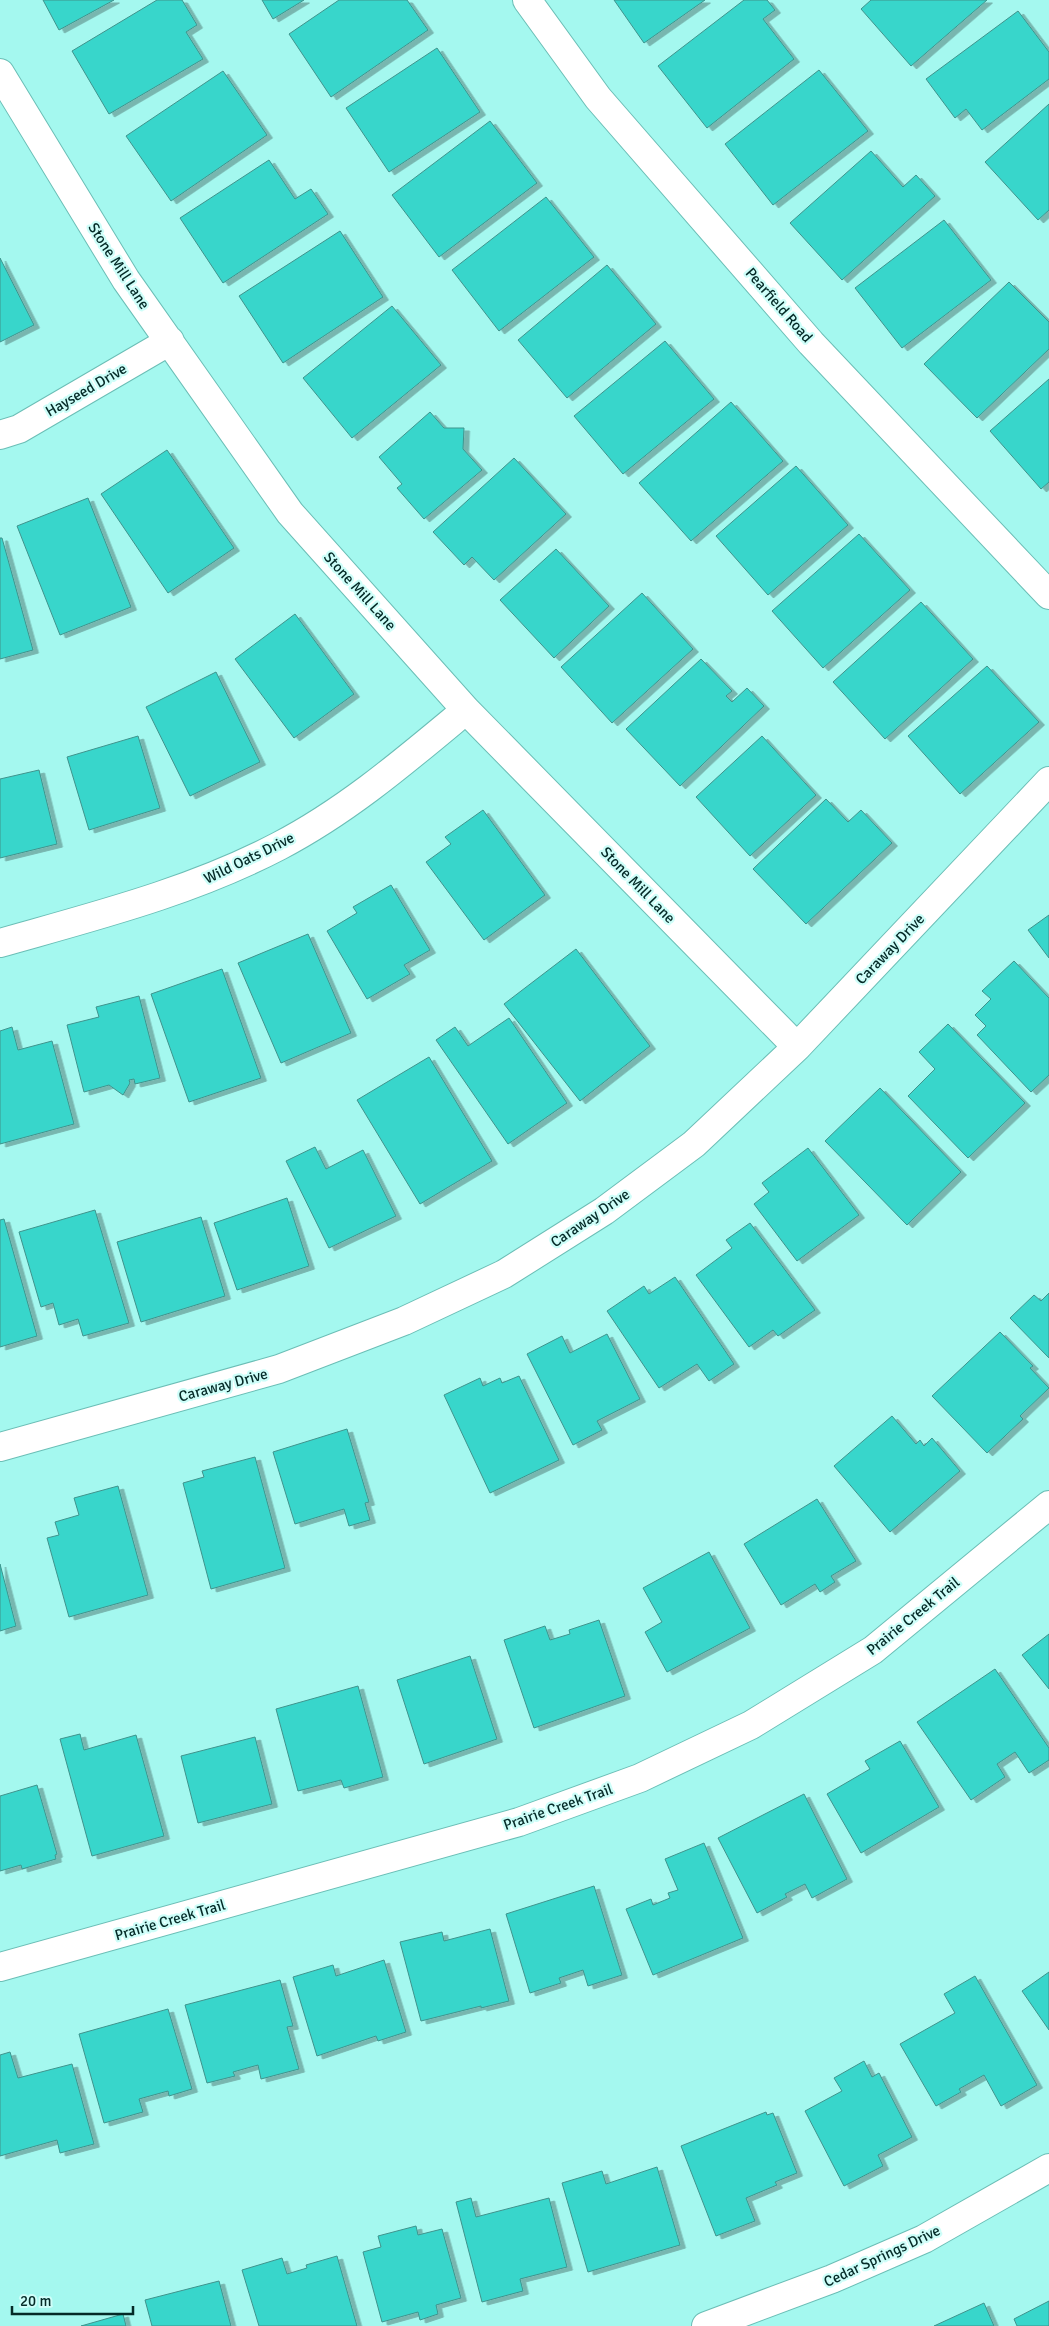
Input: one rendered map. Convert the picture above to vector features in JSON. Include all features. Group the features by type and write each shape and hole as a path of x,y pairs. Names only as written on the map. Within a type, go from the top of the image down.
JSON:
{"street":[{"name":"Pearfield Road","path":"527,0 598,98 811,343 1049,595"},
{"name":"Stone Mill Lane","path":"0,73 126,280 290,513 466,710 797,1047"},
{"name":"Hayseed Drive","path":"0,434 19,428 170,341"},
{"name":"Wild Oats Drive","path":"0,943 144,902 212,878 281,845 372,788 466,710"},
{"name":"Caraway Drive","path":"0,1446 279,1369 404,1322 504,1274 604,1211 694,1144 797,1047 1049,781"},
{"name":"Prairie Creek Trail","path":"0,1967 519,1822 640,1778 751,1725 873,1650 1049,1505"},
{"name":"Cedar Springs Drive","path":"706,2326 832,2280 924,2239 1049,2168"}],"building":[{"path":"43,0 114,0 59,30"},
{"path":"157,0 182,0 197,25 186,32 203,59 109,114 72,51"},
{"path":"262,0 304,0 273,19"},
{"path":"339,0 407,0 428,30 331,97 289,34"},
{"path":"614,0 705,0 644,43"},
{"path":"744,0 767,0 775,10 763,19 794,59 707,128 658,66"},
{"path":"871,0 987,0 911,66 861,9"},
{"path":"1018,11 1049,52 1049,79 982,130 966,109 955,118 926,79"},
{"path":"437,48 480,112 389,172 346,108"},
{"path":"819,70 868,131 773,205 725,144"},
{"path":"223,71 267,135 171,201 126,136"},
{"path":"1049,104 1049,210 1038,220 985,162"},
{"path":"490,121 537,183 439,257 392,195"},
{"path":"871,151 903,187 916,175 935,196 842,280 790,223"},
{"path":"269,160 295,199 311,189 328,214 223,283 180,218"},
{"path":"546,197 594,257 499,331 452,270"},
{"path":"944,220 991,280 902,348 855,288"},
{"path":"340,231 383,297 283,363 239,296"},
{"path":"0,258 34,325 0,342"},
{"path":"607,265 656,324 567,398 518,340"},
{"path":"1009,282 1049,322 1049,349 977,418 924,364"},
{"path":"392,306 441,365 352,438 303,378"},
{"path":"665,341 714,399 623,474 574,416"},
{"path":"1049,379 1049,482 1041,489 990,431"},
{"path":"731,402 783,461 691,541 639,483"},
{"path":"430,412 444,428 464,428 463,449 482,470 424,519 397,488 402,484 379,457"},
{"path":"167,450 234,548 168,593 101,494"},
{"path":"514,458 566,514 494,580 472,557 464,565 433,532"},
{"path":"796,466 848,525 768,595 716,536"},
{"path":"88,498 131,607 60,635 17,526"},
{"path":"859,534 910,590 823,668 772,611"},
{"path":"0,538 2,538 33,650 0,659"},
{"path":"556,549 609,606 554,658 500,600"},
{"path":"642,593 693,649 612,723 561,667"},
{"path":"921,602 973,659 885,739 833,682"},
{"path":"295,614 354,694 294,738 235,659"},
{"path":"701,659 732,691 726,696 732,702 747,688 764,706 680,786 626,729"},
{"path":"987,666 1039,722 960,794 908,736"},
{"path":"216,672 260,762 190,796 146,707"},
{"path":"138,736 160,808 89,830 67,757"},
{"path":"762,736 816,795 750,856 696,797"},
{"path":"39,770 57,844 0,858 0,779"},
{"path":"826,799 848,822 861,810 892,843 806,924 753,869"},
{"path":"483,810 545,895 484,940 426,862 451,844 445,837"},
{"path":"391,885 430,950 404,965 410,974 367,999 327,931 357,913 353,907"},
{"path":"1049,915 1049,958 1028,930"},
{"path":"308,934 351,1033 281,1063 238,963"},
{"path":"576,949 650,1046 580,1101 504,1004"},
{"path":"1014,961 1049,998 1049,1075 1031,1092 977,1035 986,1026 975,1015 991,999 982,991"},
{"path":"222,969 261,1078 189,1102 151,994"},
{"path":"139,996 160,1078 135,1084 134,1079 129,1080 130,1083 123,1095 109,1085 84,1092 67,1025 99,1017 96,1007"},
{"path":"509,1018 567,1103 508,1144 436,1040 455,1027 468,1046"},
{"path":"948,1024 1025,1103 968,1158 908,1096 935,1069 919,1052"},
{"path":"12,1027 18,1050 52,1041 74,1124 0,1144 0,1031"},
{"path":"429,1057 492,1161 420,1204 357,1100"},
{"path":"880,1088 961,1172 907,1225 825,1141"},
{"path":"315,1147 326,1169 363,1150 396,1216 329,1248 286,1161"},
{"path":"808,1148 859,1215 797,1261 754,1204 769,1192 762,1183"},
{"path":"287,1198 309,1266 237,1290 214,1223"},
{"path":"95,1210 129,1323 83,1336 78,1319 59,1325 53,1303 41,1307 19,1232"},
{"path":"201,1217 225,1296 141,1322 117,1242"},
{"path":"4,1219 37,1336 0,1347 0,1220"},
{"path":"750,1223 815,1310 778,1336 773,1330 749,1347 696,1275 732,1248 726,1240"},
{"path":"675,1277 734,1364 709,1381 697,1364 659,1388 607,1311 644,1286 649,1294"},
{"path":"1049,1293 1049,1358 1010,1318 1034,1295 1041,1301"},
{"path":"1000,1332 1033,1366 1030,1368 1049,1388 1020,1416 1023,1419 987,1453 932,1396"},
{"path":"607,1334 640,1399 597,1421 602,1430 573,1445 527,1354 562,1336 570,1353"},
{"path":"519,1376 559,1460 490,1493 444,1395 480,1378 483,1386 500,1378 502,1383"},
{"path":"892,1416 916,1444 920,1440 924,1446 932,1438 960,1471 890,1532 834,1466"},
{"path":"347,1429 369,1502 365,1503 370,1520 349,1526 344,1509 295,1524 273,1452"},
{"path":"255,1457 285,1568 211,1589 183,1483 204,1477 202,1471"},
{"path":"118,1486 148,1595 69,1617 47,1538 59,1535 55,1522 79,1515 74,1498"},
{"path":"817,1499 856,1561 831,1576 835,1582 820,1592 815,1584 781,1605 744,1544"},
{"path":"709,1552 750,1628 667,1672 645,1632 662,1622 643,1588"},
{"path":"0,1564 16,1626 0,1631"},
{"path":"599,1620 625,1696 534,1728 504,1640 545,1626 550,1640 570,1634 569,1630"},
{"path":"1049,1634 1049,1689 1022,1655"},
{"path":"470,1656 497,1739 424,1764 397,1680"},
{"path":"995,1669 1049,1748 1049,1760 1029,1773 1015,1752 997,1764 1005,1777 971,1800 917,1722"},
{"path":"358,1686 383,1777 344,1788 341,1780 298,1791 276,1709"},
{"path":"80,1734 84,1750 136,1735 164,1836 92,1856 60,1739"},
{"path":"255,1737 272,1804 198,1823 181,1756"},
{"path":"900,1741 939,1807 861,1853 827,1794 870,1769 865,1761"},
{"path":"37,1785 57,1854 55,1855 56,1859 22,1869 21,1865 0,1871 0,1796"},
{"path":"804,1794 847,1879 812,1898 805,1884 785,1894 787,1897 757,1913 718,1838"},
{"path":"704,1843 743,1938 653,1975 626,1909 651,1899 653,1905 670,1898 668,1893 678,1890 665,1859"},
{"path":"594,1886 622,1975 588,1986 583,1970 559,1978 561,1983 530,1993 506,1914"},
{"path":"490,1929 509,2001 421,2021 400,1942 442,1932 444,1941"},
{"path":"384,1960 406,2032 378,2041 376,2036 317,2056 293,1977 333,1965 336,1976"},
{"path":"1049,1972 1049,2030 1022,1991"},
{"path":"975,1976 1037,2085 1001,2106 984,2075 959,2089 961,2092 936,2106 900,2044 955,2013 944,1994"},
{"path":"280,1980 293,2026 287,2027 299,2069 261,2079 258,2065 233,2072 235,2076 207,2083 185,2005"},
{"path":"168,2009 192,2089 169,2096 168,2091 139,2099 143,2112 104,2123 79,2034"},
{"path":"10,2052 18,2078 72,2064 94,2144 60,2153 57,2140 0,2156 0,2055"},
{"path":"864,2061 872,2077 879,2073 912,2137 878,2155 883,2166 844,2186 805,2111 842,2091 834,2078"},
{"path":"766,2112 767,2115 773,2113 797,2173 775,2182 777,2185 746,2198 755,2221 716,2236 681,2146"},
{"path":"657,2167 680,2245 588,2272 562,2183 602,2171 606,2184"},
{"path":"471,2198 476,2217 549,2198 567,2267 520,2279 523,2291 482,2302 456,2202"},
{"path":"416,2226 418,2235 442,2229 461,2298 436,2305 438,2314 420,2320 418,2312 382,2322 363,2252 381,2247 378,2236"},
{"path":"337,2256 357,2326 259,2326 242,2270 282,2258 287,2274 307,2268 306,2265"},
{"path":"219,2281 231,2326 152,2326 145,2300"},
{"path":"1049,2301 1049,2326 1017,2326 1014,2319"},
{"path":"984,2303 994,2326 934,2326"},
{"path":"123,2314 126,2326 81,2326"}]}
